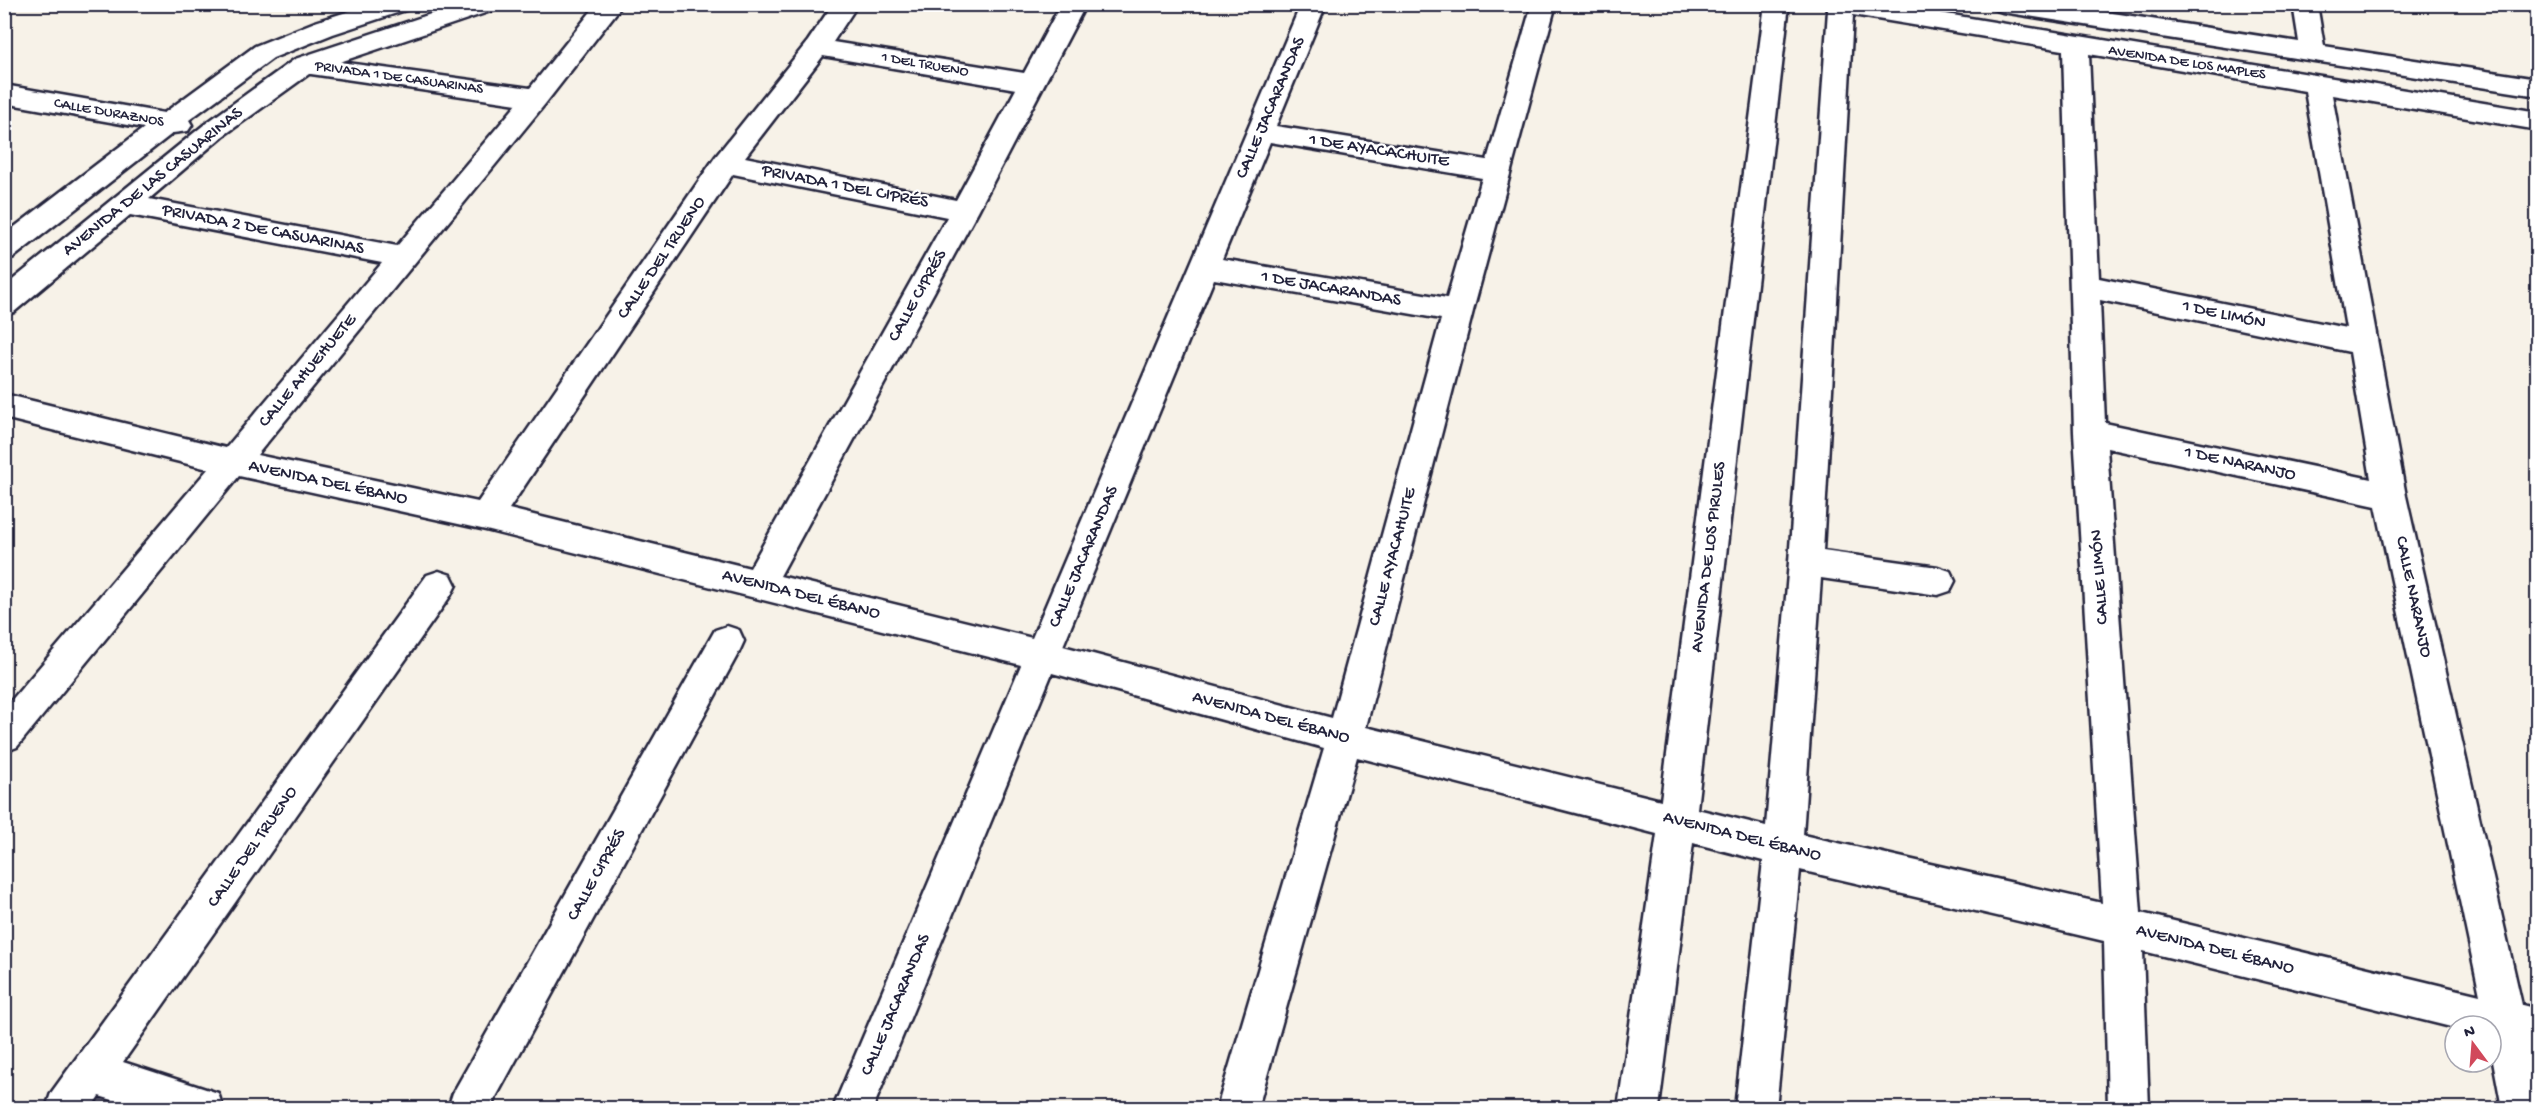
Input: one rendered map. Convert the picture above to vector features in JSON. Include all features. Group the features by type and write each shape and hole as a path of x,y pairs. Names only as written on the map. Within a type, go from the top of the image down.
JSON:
{"street":[{"path":"264,52 324,28 400,4"},
{"path":"304,65 488,4"},
{"name":"CALLE AHUEHUETE","path":"7,729 536,98 611,4"},
{"name":"CALLE DEL TRUENO","path":"486,517 726,163 818,47 846,4"},
{"name":"CALLE CIPRÉS","path":"758,585 964,211 1074,4"},
{"name":"CALLE JACARANDAS","path":"853,1108 1314,4"},
{"name":"CALLE AYACAHUITE","path":"1237,1108 1345,738 1458,311 1544,4"},
{"name":"AVENIDA DE LOS PIRULES","path":"1638,1108 1677,820 1777,4"},
{"name":"AVENIDA DE LOS MAPLES","path":"2002,4 2073,22 2315,69 2538,121"},
{"name":"CALLE NARANJO","path":"2305,4 2361,343 2390,496 2522,1026 2522,1108"},
{"path":"1755,1108 1784,848 1806,562 1839,5"},
{"name":"AVENIDA DE LOS MAPLES","path":"1839,5 2073,22"},
{"name":"CALLE LIMÓN","path":"2073,22 2086,286 2090,432 2123,927 2128,1108"},
{"name":"1 DEL TRUENO","path":"818,47 1032,83"},
{"name":"PRIVADA 1 DE CASUARINAS","path":"264,52 304,65 536,98"},
{"name":"AVENIDA DE LAS CASUARINAS","path":"4,250 264,52"},
{"name":"AVENIDA DE LAS CASUARINAS","path":"4,304 214,130 304,65"},
{"name":"AVENIDA DE LOS MAPLES","path":"2315,69 2538,87"},
{"name":"CALLE DURAZNOS","path":"4,94 167,124 214,130"},
{"name":"1 DE AYACACHUITE","path":"1261,132 1497,171"},
{"name":"PRIVADA 1 DEL CIPRÉS","path":"726,163 964,211"},
{"name":"PRIVADA 2 DE CASUARINAS","path":"123,204 403,257"},
{"path":"4,221 32,229"},
{"name":"1 DE JACARANDAS","path":"1205,267 1458,311"},
{"name":"1 DE LIMÓN","path":"2086,286 2361,343"},
{"name":"AVENIDA DEL ÉBANO","path":"4,406 232,462 486,517 1042,655 1345,738 1784,848 2123,927 2522,1026"},
{"name":"1 DE NARANJO","path":"2090,432 2390,496"},
{"path":"1806,562 1938,581"},
{"name":"CALLE DEL TRUENO","path":"66,1108 439,585"},
{"name":"CALLE CIPRÉS","path":"468,1108 726,641"},
{"path":"92,1073 203,1108"}]}
